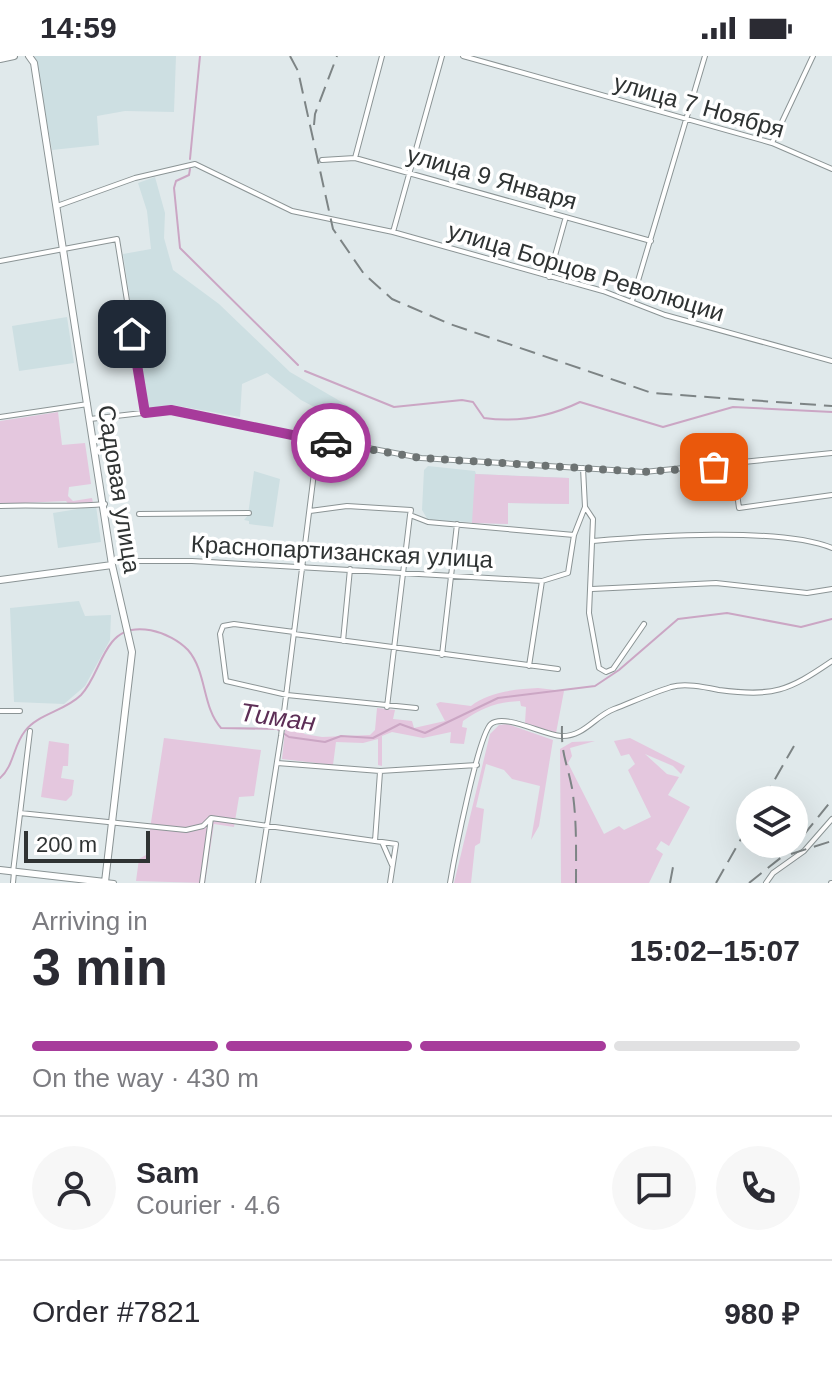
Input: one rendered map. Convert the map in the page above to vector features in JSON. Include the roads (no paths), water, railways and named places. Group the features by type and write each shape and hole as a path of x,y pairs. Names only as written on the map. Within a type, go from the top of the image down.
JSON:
{"street":[{"path":"0,59 14,56"},
{"name":"Садовая улица","path":"29,56 34,63 112,563 132,652 105,882"},
{"path":"355,158 382,56"},
{"path":"393,232 442,56"},
{"name":"улица 7 Ноября","path":"463,56 772,143 832,169"},
{"path":"632,301 705,56"},
{"path":"772,143 813,56"},
{"name":"улица 9 Января","path":"322,160 355,158 565,220 651,241"},
{"name":"улица Борцов Революции","path":"56,206 135,178 195,164 292,211 393,232 632,301 665,315 832,361"},
{"path":"549,277 565,220"},
{"path":"0,261 117,239 145,413"},
{"path":"0,417 88,404"},
{"path":"90,419 171,410 318,441 421,458 648,472 832,453"},
{"path":"258,883 283,725 318,441"},
{"path":"733,465 739,508 832,495"},
{"path":"410,515 428,522 574,535 585,507 583,467"},
{"path":"0,506 46,503 72,508 105,504"},
{"path":"310,511 347,506 411,510 387,707"},
{"path":"585,507 593,519 589,613 593,652 601,670 613,669 644,624"},
{"path":"139,514 249,513"},
{"path":"442,655 457,524"},
{"name":"Краснопартизанская улица","path":"0,580 112,563 303,567 542,581 567,575 574,535"},
{"path":"593,541 744,536 797,539 832,548"},
{"path":"343,641 350,569"},
{"path":"529,666 542,581"},
{"path":"592,589 716,583 807,593 832,589"},
{"path":"416,708 287,695 226,681 220,634 223,626 234,624 394,649 558,669"},
{"path":"450,883 487,729 495,722 505,721 557,736 582,732 616,708 674,686 765,693 799,684 832,661"},
{"path":"0,711 20,711"},
{"path":"13,883 30,731"},
{"path":"277,763 380,771 477,765"},
{"path":"375,841 380,771"},
{"path":"20,813 186,830 203,826 211,818"},
{"path":"211,818 396,844 390,883"},
{"path":"202,883 211,818"},
{"path":"766,883 773,873 804,851 832,819"},
{"path":"382,842 392,865"},
{"path":"0,870 114,883"}],"waterway":[{"path":"190,159 200,56"},
{"path":"190,169 189,175 176,181 174,188 180,248 298,365"},
{"name":"Тиман","path":"305,371 394,407 462,400 473,402 484,418 509,420 534,418 580,402 663,427 733,407 832,412"},
{"name":"Тиман","path":"0,778 30,725 81,695 112,642 120,635 140,629 161,633 188,650 198,669 210,710 221,728 277,729 289,737 325,742 341,736 373,738 400,724 425,733 498,698 595,686 619,670 678,619 727,613 801,627 832,619"}],"railway":[{"path":"290,56 298,71 333,229 364,274 392,299 450,324 652,393 832,406"},
{"path":"314,125 315,114 337,56"},
{"path":"562,726 563,752 575,812 576,883"},
{"path":"771,786 794,746"},
{"path":"749,883 793,848 832,800"},
{"path":"808,849 832,841"},
{"path":"716,883 736,848"},
{"path":"670,883 673,867"}]}
